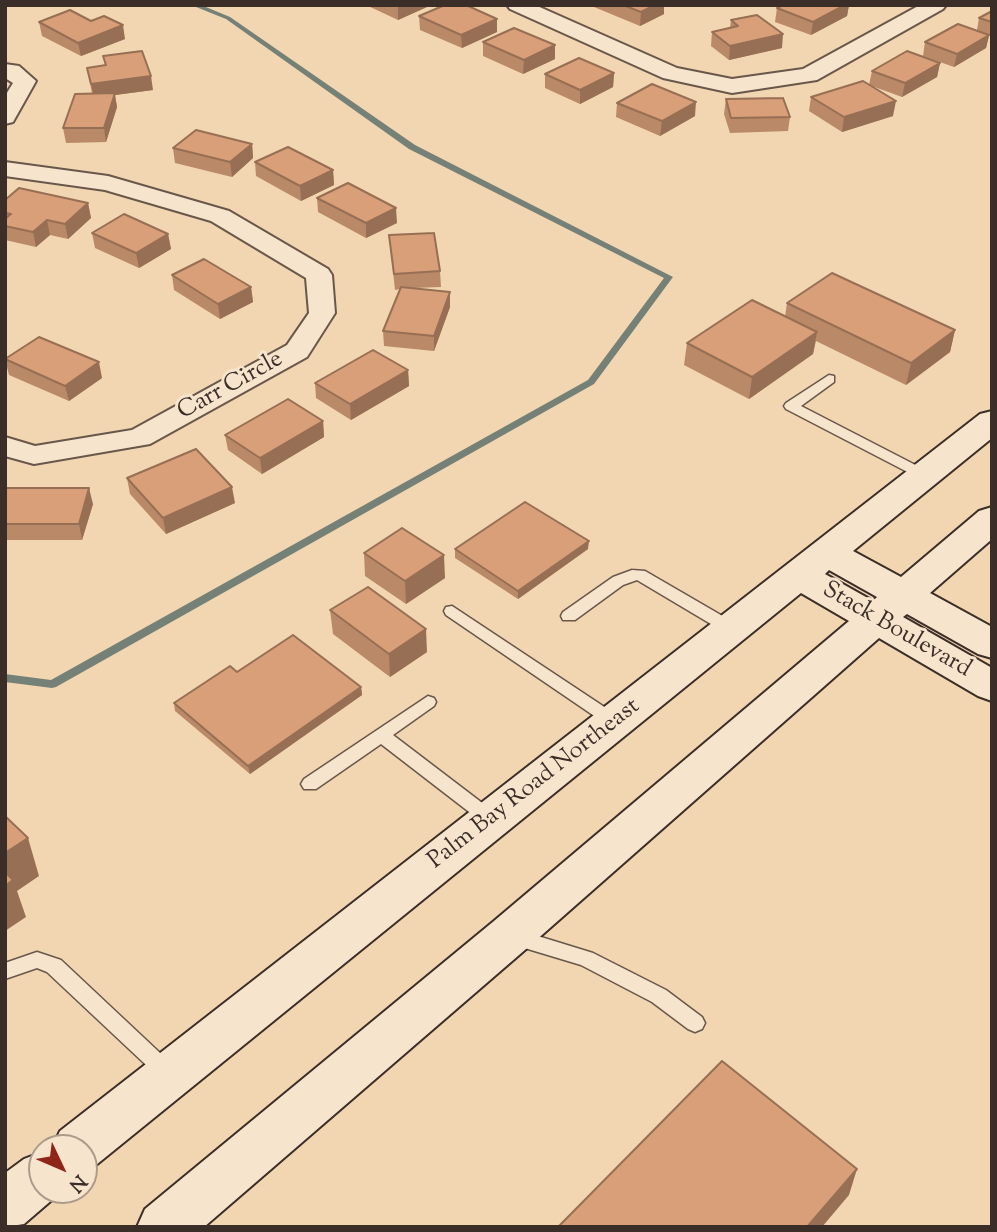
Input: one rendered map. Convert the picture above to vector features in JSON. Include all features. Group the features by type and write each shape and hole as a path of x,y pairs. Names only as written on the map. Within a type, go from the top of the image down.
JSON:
{"main road":[{"name":"Palm Bay Road Northeast","path":"96,1134 992,421"},
{"path":"164,1227 510,935 992,519"},
{"name":"Stack Boulevard","path":"813,564 889,607 992,686"},
{"name":"Stack Boulevard","path":"889,607 992,644"},
{"path":"5,1206 28,1187"}],"street":[{"path":"517,5 671,73 732,86 809,75 936,5"},
{"path":"5,71 10,71 25,81 5,117"},
{"name":"Carr Circle","path":"5,169 108,183 220,216 318,275 322,313 297,351 141,438 34,455 5,446"}],"lane":[{"path":"829,379 791,407 925,475"},
{"path":"569,616 618,581 632,575 640,575 732,629"},
{"path":"452,611 615,722"},
{"path":"310,784 428,702"},
{"path":"381,736 492,820"},
{"path":"510,935 586,959 659,996 695,1023"},
{"path":"5,971 37,960 54,966 170,1075"}],"building":[{"path":"445,5 466,5 497,19 461,35 419,16"},
{"path":"623,5 655,5 641,12"},
{"path":"783,5 845,5 813,22 777,8"},
{"path":"70,10 91,21 104,16 123,25 78,43 39,22"},
{"path":"992,11 992,22 979,18"},
{"path":"757,15 783,34 730,46 712,32 738,26 731,20"},
{"path":"958,24 989,35 957,54 925,42"},
{"path":"514,28 555,45 524,60 483,42"},
{"path":"142,51 151,76 91,84 87,68 106,65 103,56"},
{"path":"907,51 940,63 905,83 872,71"},
{"path":"579,58 614,73 580,90 545,74"},
{"path":"863,81 896,101 844,117 811,97"},
{"path":"652,84 696,102 662,121 617,103"},
{"path":"115,93 104,128 63,128 75,94"},
{"path":"783,98 790,117 731,118 726,99"},
{"path":"196,130 252,144 230,162 173,148"},
{"path":"288,147 333,170 300,186 255,162"},
{"path":"348,183 396,208 366,223 317,198"},
{"path":"19,188 88,203 65,224 47,220 33,232 5,226 5,219 11,214 5,213 5,200"},
{"path":"124,214 168,234 136,253 92,233"},
{"path":"434,233 440,271 394,274 389,235"},
{"path":"204,259 251,287 218,304 172,275"},
{"path":"832,273 955,330 911,363 787,303"},
{"path":"401,287 450,292 434,336 383,331"},
{"path":"752,300 817,332 752,377 687,343"},
{"path":"39,337 99,362 65,386 5,359"},
{"path":"373,350 408,370 350,404 315,383"},
{"path":"288,399 323,421 260,458 225,435"},
{"path":"196,449 232,487 163,518 127,478"},
{"path":"5,488 89,488 79,524 5,524"},
{"path":"525,502 589,541 518,591 455,549"},
{"path":"402,528 444,555 405,581 364,553"},
{"path":"368,587 426,629 389,654 330,610"},
{"path":"293,635 361,687 248,766 174,703 230,666 237,672"},
{"path":"5,816 28,838 5,853"},
{"path":"5,872 13,880 5,886"},
{"path":"722,1061 857,1169 807,1227 558,1227"}],"waterway":[{"path":"5,678 52,684 591,382 669,277 412,147 228,18 194,5"}]}
